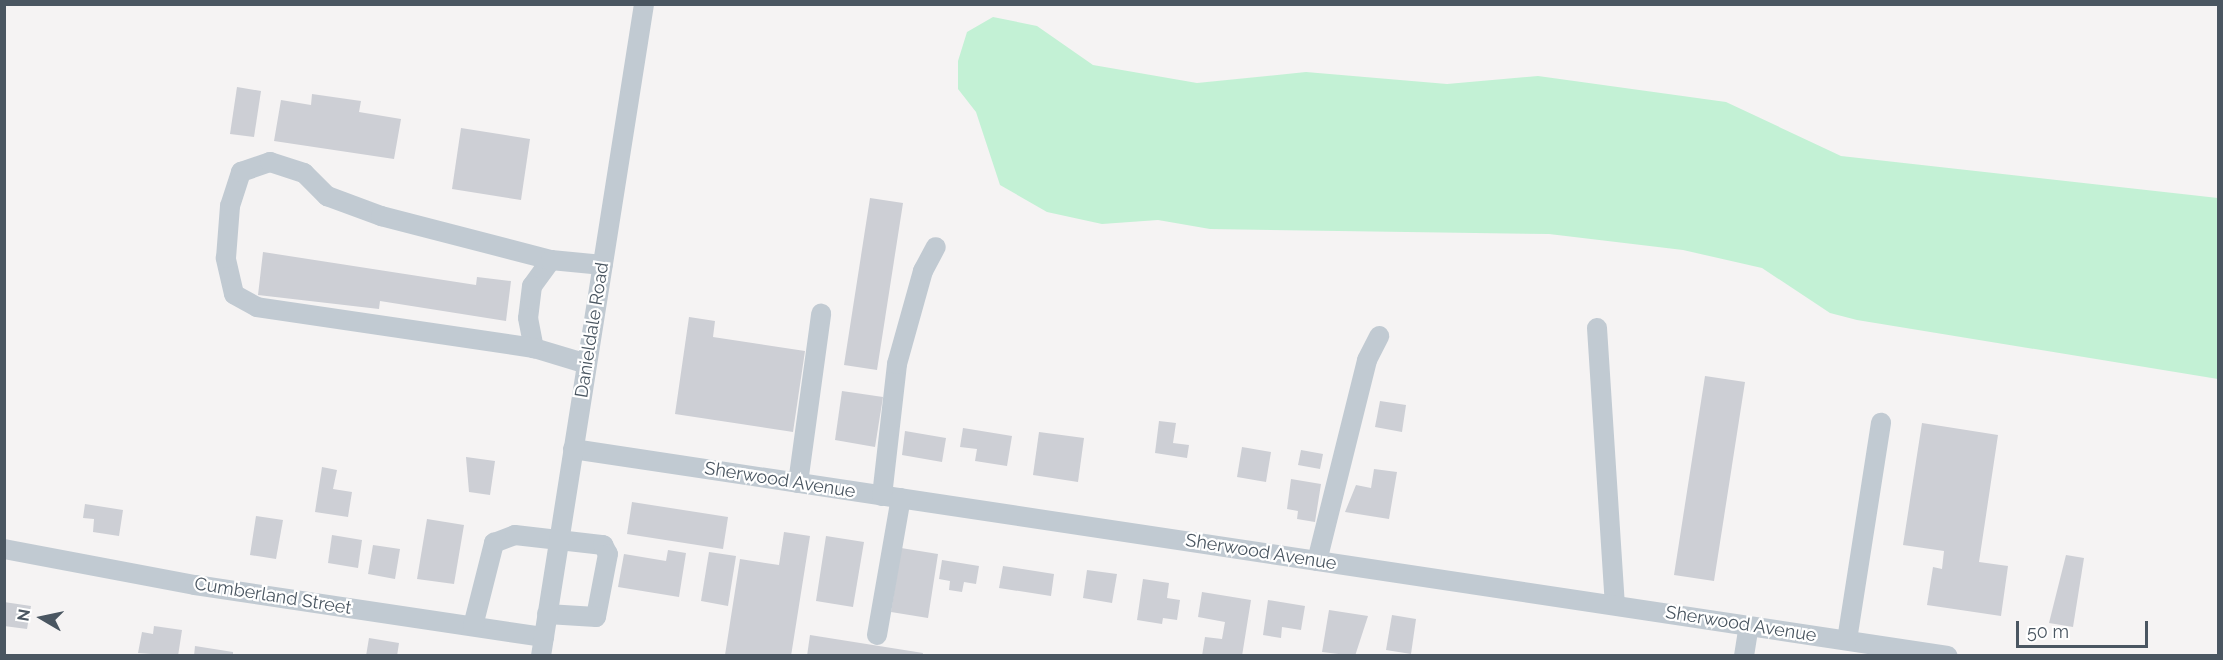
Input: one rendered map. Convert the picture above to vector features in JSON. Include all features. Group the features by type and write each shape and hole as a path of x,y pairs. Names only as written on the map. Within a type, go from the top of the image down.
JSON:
{"street":[{"name":"Danieldale Road","path":"542,646 644,4"},
{"path":"587,364 534,348 257,307 234,294 226,258 231,206 241,172 270,162 304,173 327,196 381,216 551,260 603,265"},
{"path":"877,635 891,497 897,364 923,271 936,247"},
{"path":"534,348 528,318 532,286 551,260"},
{"path":"798,483 821,315"},
{"path":"1597,328 1615,604"},
{"path":"1317,561 1367,360 1379,336"},
{"path":"1847,640 1881,423"},
{"name":"Sherwood Avenue","path":"573,449 1615,604 1948,656"},
{"path":"473,626 494,543 515,536 559,537 603,545 608,554 596,617 547,614"},
{"name":"Cumberland Street","path":"4,549 195,585 473,626 542,646"},
{"path":"1744,656 1749,626"}],"green space":[{"path":"993,17 1037,26 1093,65 1197,83 1306,72 1447,84 1538,76 1726,102 1841,156 2218,198 2218,379 1857,320 1830,313 1762,268 1683,250 1549,234 1210,229 1158,220 1102,224 1047,212 1000,185 976,112 958,89 958,61 967,32"}],"building":[{"path":"237,87 261,91 254,137 230,134"},
{"path":"312,94 361,101 359,112 401,119 394,159 274,141 281,100 311,105"},
{"path":"461,128 530,139 521,200 452,189"},
{"path":"870,198 903,203 877,370 844,365"},
{"path":"263,252 476,285 477,277 511,281 506,321 380,301 379,309 258,295"},
{"path":"689,317 715,321 713,337 805,351 793,432 675,414"},
{"path":"1705,376 1745,382 1714,581 1674,575"},
{"path":"842,391 883,397 875,447 835,440"},
{"path":"1380,401 1406,405 1402,432 1375,427"},
{"path":"1159,421 1176,423 1173,443 1189,445 1187,458 1155,453"},
{"path":"1922,423 1998,435 1979,562 2008,566 2001,616 1927,605 1933,567 1942,569 1944,551 1903,545"},
{"path":"963,428 1012,436 1007,466 975,461 977,449 960,447"},
{"path":"905,431 946,438 942,462 902,455"},
{"path":"1039,432 1084,438 1078,482 1033,475"},
{"path":"1242,447 1271,452 1266,482 1237,477"},
{"path":"1301,450 1323,454 1320,469 1298,465"},
{"path":"466,457 495,461 490,495 469,492"},
{"path":"322,467 337,470 333,489 352,492 348,517 315,512"},
{"path":"1374,469 1397,472 1389,519 1345,512 1356,485 1371,488"},
{"path":"1291,479 1321,484 1315,522 1297,519 1298,511 1287,509"},
{"path":"632,502 728,517 723,549 627,534"},
{"path":"85,504 123,510 119,536 93,532 94,519 83,518"},
{"path":"256,516 283,520 276,559 250,555"},
{"path":"427,519 464,525 454,584 417,579"},
{"path":"784,532 810,536 791,656 725,655 740,559 779,565"},
{"path":"332,535 362,540 358,568 328,563"},
{"path":"826,536 864,542 853,607 816,601"},
{"path":"373,545 400,549 395,579 368,574"},
{"path":"901,548 938,554 928,618 891,612"},
{"path":"668,550 686,553 679,597 618,587 624,554 666,561"},
{"path":"709,552 736,556 728,606 701,601"},
{"path":"2066,555 2084,558 2073,627 2049,623"},
{"path":"942,560 979,566 976,584 964,582 962,592 949,590 950,581 939,579"},
{"path":"1003,566 1054,574 1051,596 999,588"},
{"path":"1087,570 1117,574 1112,603 1083,598"},
{"path":"1143,579 1169,583 1167,598 1180,600 1177,620 1163,618 1162,624 1137,620"},
{"path":"1202,592 1251,600 1242,656 1202,656 1205,637 1222,639 1225,622 1198,617"},
{"path":"1268,600 1305,606 1301,630 1282,627 1281,638 1263,635"},
{"path":"4,602 31,606 27,629 4,626"},
{"path":"1329,610 1368,616 1355,656 1322,652"},
{"path":"1392,615 1416,619 1411,654 1386,650"},
{"path":"154,626 182,630 178,656 138,653 142,632 153,634"},
{"path":"810,635 923,653 922,656 807,656"},
{"path":"369,638 399,643 397,656 366,656"},
{"path":"195,646 233,652 233,656 194,656"}]}
